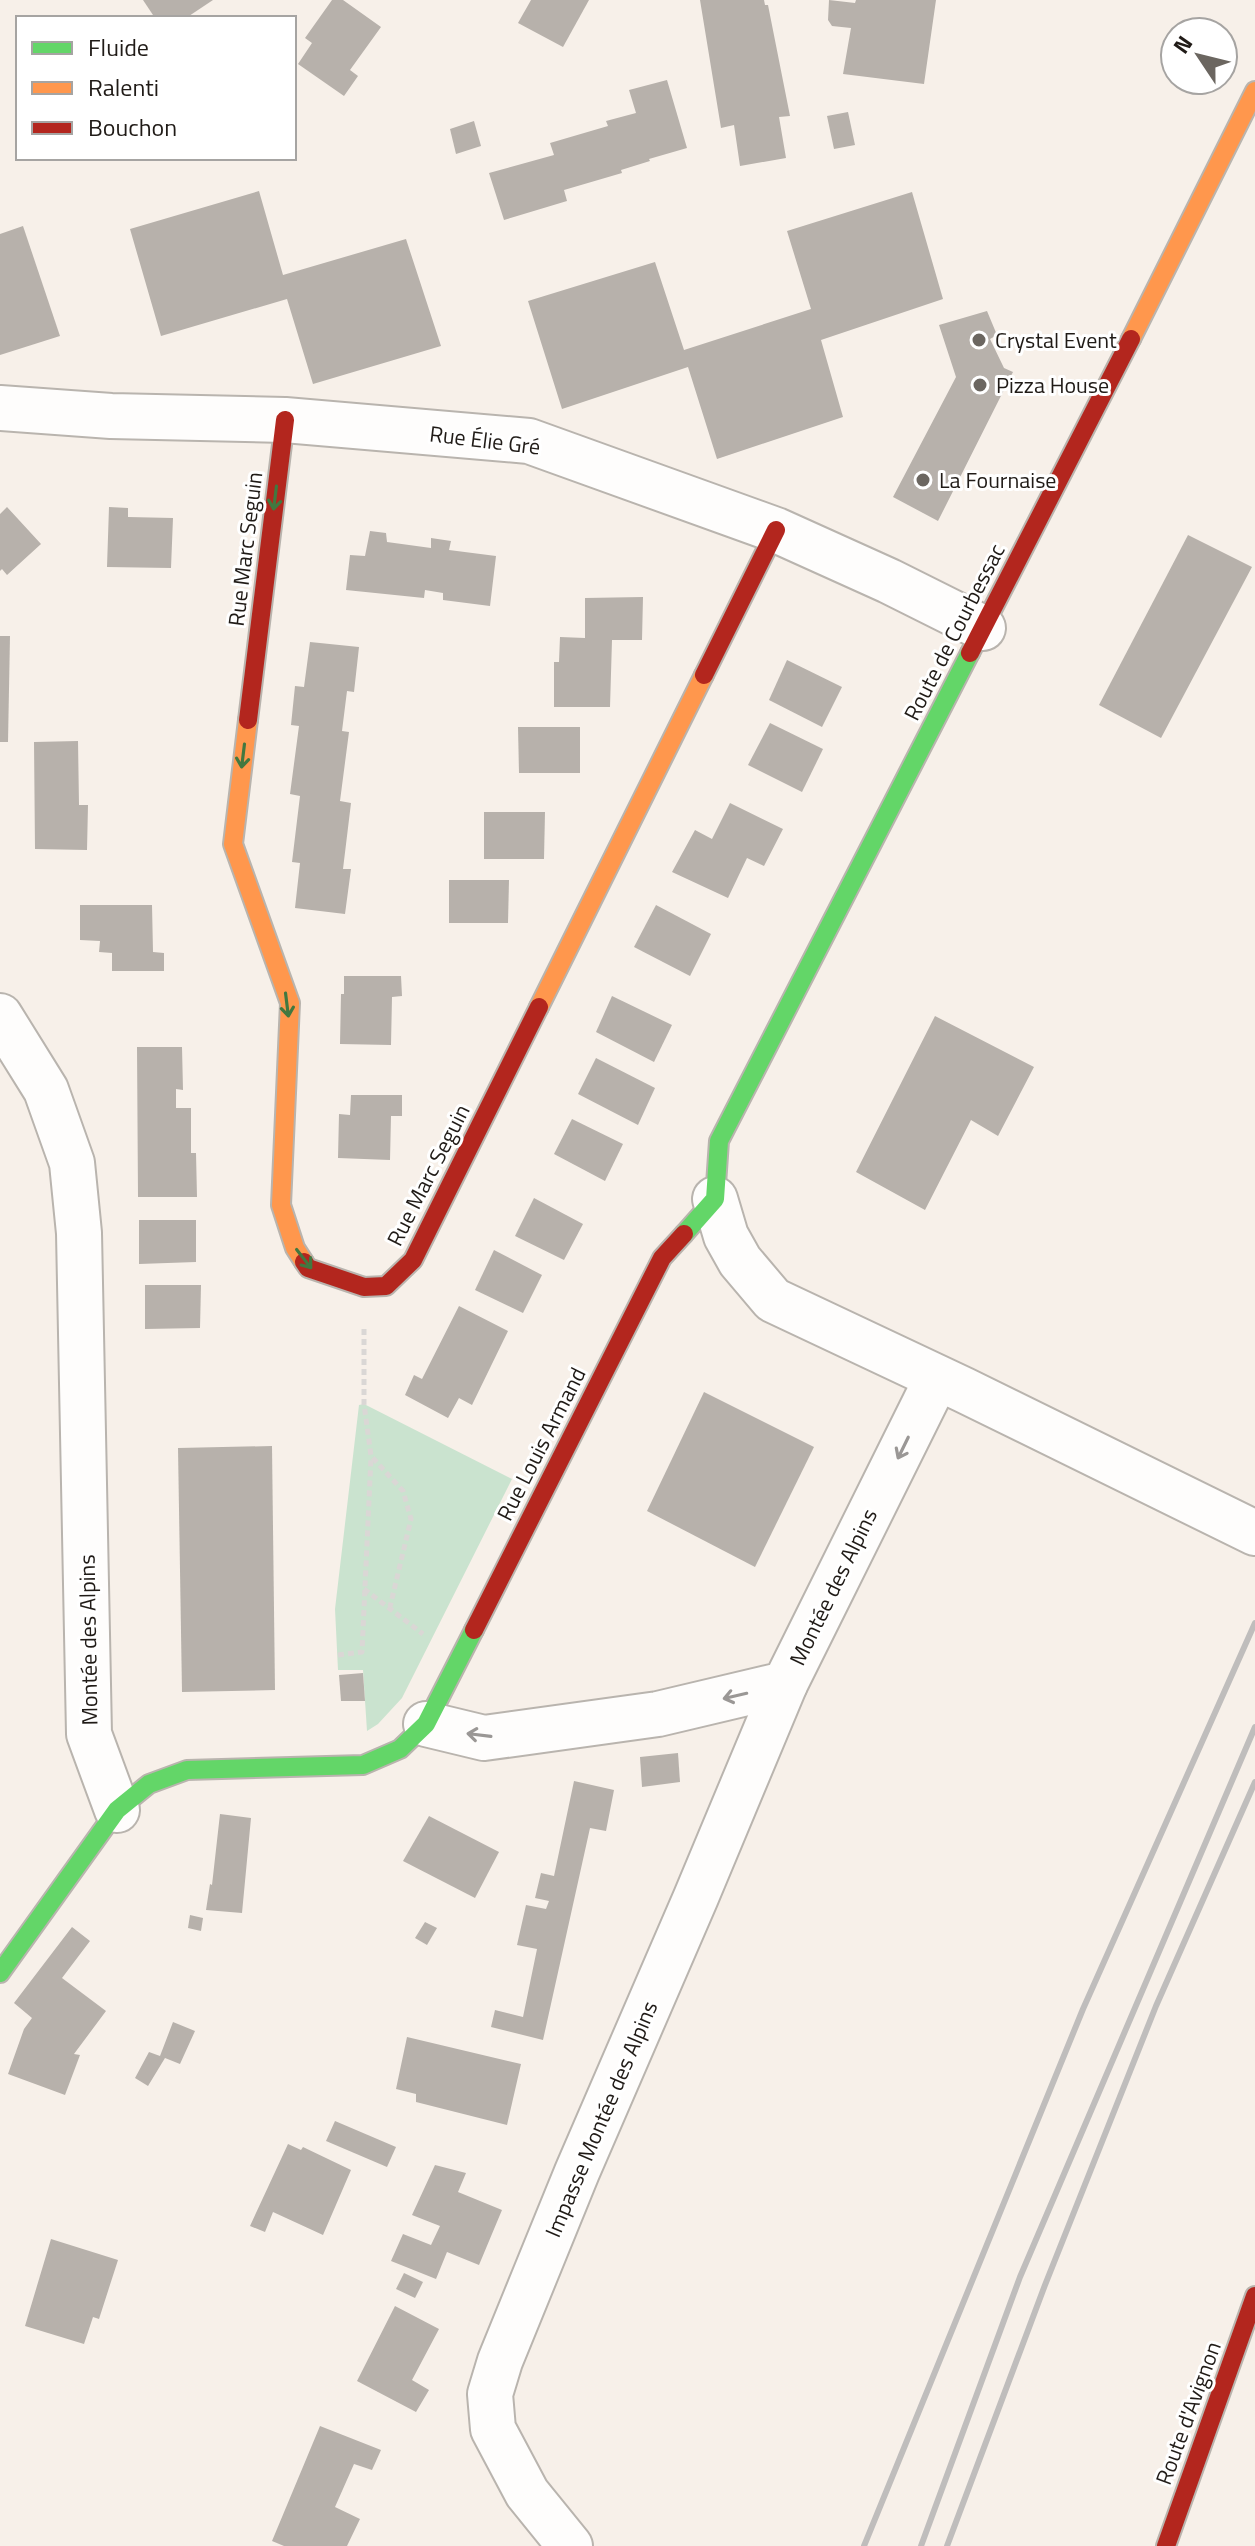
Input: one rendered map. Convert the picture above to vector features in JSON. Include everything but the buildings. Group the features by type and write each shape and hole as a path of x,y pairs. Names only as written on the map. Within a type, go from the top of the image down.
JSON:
{"street":[{"name":"Route de Courbessac","path":"715,1199 719,1141 1187,230 1255,91"},
{"name":"Rue Élie Gré","path":"0,408 111,416 285,420 529,441 776,530 983,628"},
{"name":"Rue Marc Seguin","path":"285,420 233,844 290,1003 281,1205 295,1248 308,1268 364,1287 386,1286 413,1260 776,530"},
{"name":"Montée des Alpins","path":"0,1016 46,1090 72,1163 79,1233 89,1734 117,1810"},
{"path":"715,1199 726,1236 740,1261 773,1300 1255,1533"},
{"name":"Rue Louis Armand","path":"426,1724 662,1258 715,1199"},
{"name":"Montée des Alpins","path":"426,1724 484,1738 658,1714 785,1684 937,1378"},
{"name":"Impasse Montée des Alpins","path":"570,2546 527,2493 493,2429 490,2394 500,2361 577,2172 785,1684"},
{"path":"0,1973 117,1810 149,1784 187,1770 363,1765 400,1749 426,1724"},
{"name":"Route d'Avignon","path":"1166,2546 1255,2296"}],"path":[{"path":"338,1655 362,1652 371,1456 364,1404 364,1287"},
{"path":"371,1456 403,1491 411,1519 390,1607"},
{"path":"364,1589 421,1631 430,1645 461,1655"}],"green space":[{"path":"364,1404 512,1479 402,1698 378,1724 367,1731 363,1670 338,1670 335,1609 359,1405"}],"railway":[{"path":"864,2546 1083,2009 1255,1623"},
{"path":"921,2546 1020,2277 1255,1727"},
{"path":"947,2546 1045,2285 1156,2006 1255,1782"}],"traffic: fast":[{"path":"684,1234 715,1199 719,1141 970,653"},
{"path":"0,1973 117,1810 149,1784 187,1770 363,1765 400,1749 426,1724 474,1630"}],"traffic: slow":[{"path":"1131,339 1255,91"},
{"path":"539,1007 704,675"},
{"path":"248,720 233,844 290,1003 281,1205 295,1248 304,1262"}],"traffic: jam":[{"path":"970,653 1131,339"},
{"path":"248,720 285,420"},
{"path":"704,675 776,530"},
{"path":"304,1262 308,1268 364,1287 386,1286 413,1260 539,1007"},
{"path":"474,1630 662,1258 684,1234"},
{"path":"1166,2546 1255,2296"}],"place":[{"name":"Crystal Event","path":"979,340"},
{"name":"Pizza House","path":"980,385"},
{"name":"La Fournaise","path":"923,480"}]}
